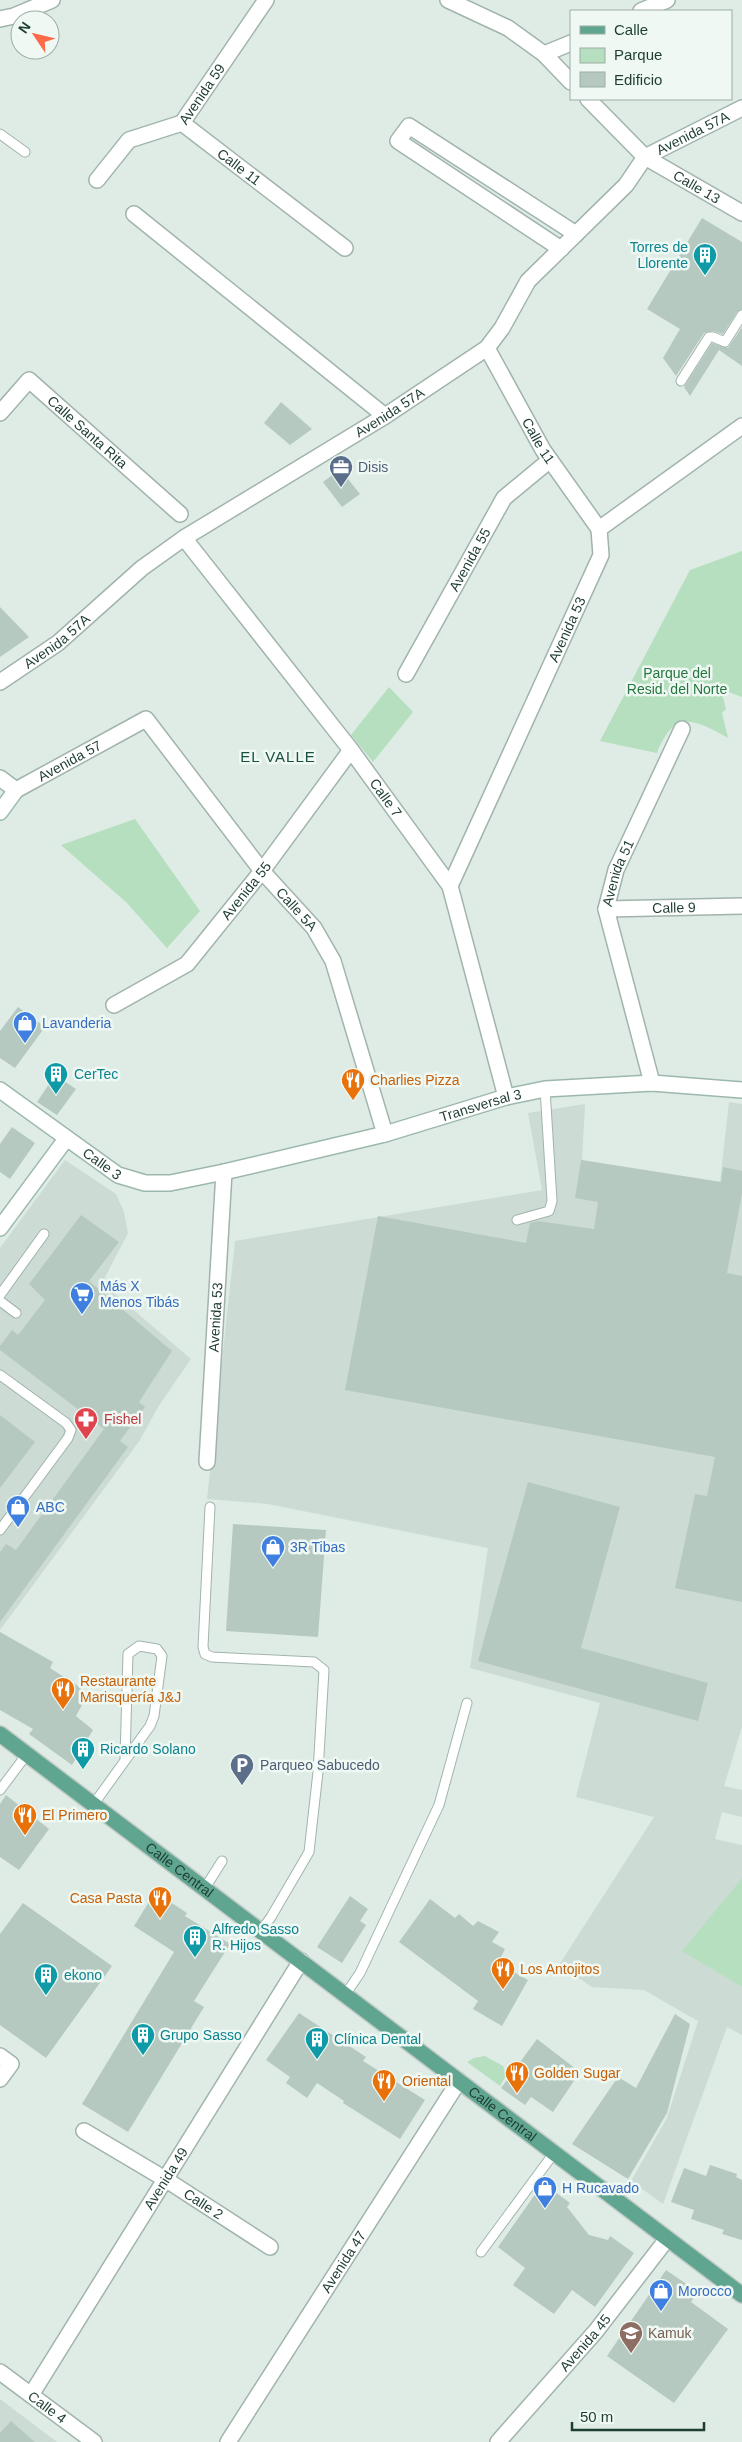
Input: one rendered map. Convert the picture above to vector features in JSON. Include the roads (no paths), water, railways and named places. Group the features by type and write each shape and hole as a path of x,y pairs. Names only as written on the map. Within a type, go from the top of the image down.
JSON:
{"main road":[{"name":"Calle Central","path":"0,1734 742,2295"}],"street":[{"path":"7,18 52,0"},
{"name":"Avenida 59","path":"97,180 129,140 182,123 266,0"},
{"path":"448,0 508,28 544,54 570,81"},
{"path":"643,10 667,0"},
{"path":"544,54 570,42"},
{"name":"Calle 13","path":"589,100 645,157 742,213"},
{"name":"Avenida 57A","path":"0,682 58,643 142,568 184,538 385,416 487,348 502,328 528,281 626,185 645,157 742,108"},
{"name":"Calle 11","path":"182,123 345,248"},
{"path":"561,249 398,141 409,126 576,234"},
{"path":"134,214 385,416"},
{"name":"Calle 11","path":"487,348 550,460 599,529"},
{"name":"Calle Santa Rita","path":"0,413 29,380 180,514"},
{"path":"599,529 742,426"},
{"name":"Avenida 55","path":"406,674 504,498 550,460"},
{"name":"Avenida 53","path":"450,886 601,555 599,529"},
{"name":"Calle 7","path":"184,538 351,750 450,886 506,1097"},
{"name":"Avenida 57","path":"0,812 16,790 146,719"},
{"name":"Calle 5A","path":"146,719 262,871 314,928 334,961 385,1134"},
{"name":"Avenida 51","path":"652,1083 606,909 616,870 682,729"},
{"name":"Avenida 55","path":"114,1005 187,964 262,871 351,750"},
{"path":"0,778 16,790"},
{"name":"Calle 9","path":"606,909 742,906"},
{"name":"Transversal 3","path":"224,1172 385,1134 506,1097 545,1089 652,1083 742,1090"},
{"name":"Calle 3","path":"0,1090 118,1175 145,1183 170,1183 224,1172"},
{"path":"0,1228 66,1139"},
{"name":"Avenida 53","path":"206,1462 224,1172"},
{"name":"Avenida 49","path":"31,2395 300,1961"},
{"path":"0,2079 5,2060"},
{"name":"Avenida 47","path":"228,2442 460,2082"},
{"name":"Calle 2","path":"84,2131 270,2247"},
{"name":"Avenida 45","path":"498,2442 596,2331 667,2239"},
{"name":"Calle 4","path":"0,2372 94,2442"}],"lane":[{"path":"0,134 25,152"},
{"path":"681,381 709,337 725,342 742,315"},
{"path":"517,1220 549,1211 552,1201 545,1089"},
{"path":"0,1295 44,1234"},
{"path":"0,1301 16,1313"},
{"path":"0,1375 66,1423 71,1430 68,1438 0,1530"},
{"path":"210,1507 203,1647 205,1654 212,1657 314,1662 324,1670 318,1772 308,1852 261,1931"},
{"path":"94,1804 150,1726 154,1716 162,1656 157,1649 139,1646 128,1654 126,1758"},
{"path":"345,1995 360,1973 439,1805 467,1703"},
{"path":"0,1790 27,1754"},
{"path":"204,1888 222,1860"},
{"path":"480,2252 554,2153"}],"place":[{"name":"Torres de Llorente","path":"705,276"},
{"name":"Disis","path":"341,488"},
{"name":"Lavanderia","path":"25,1044"},
{"name":"CerTec","path":"56,1095"},
{"name":"Charlies Pizza","path":"353,1101"},
{"name":"Más X Menos Tibás","path":"82,1315"},
{"name":"Fishel","path":"86,1440"},
{"name":"ABC","path":"18,1528"},
{"name":"3R Tibas","path":"273,1568"},
{"name":"Restaurante Marisquería J&J","path":"63,1710"},
{"name":"Ricardo Solano","path":"83,1770"},
{"name":"Parqueo Sabucedo","path":"242,1786"},
{"name":"El Primero","path":"25,1836"},
{"name":"Casa Pasta","path":"160,1919"},
{"name":"Alfredo Sasso R. Hijos","path":"195,1958"},
{"name":"Los Antojitos","path":"503,1990"},
{"name":"ekono","path":"46,1996"},
{"name":"Grupo Sasso","path":"143,2056"},
{"name":"Clínica Dental","path":"317,2060"},
{"name":"Golden Sugar","path":"517,2094"},
{"name":"Oriental","path":"384,2102"},
{"name":"H Rucavado","path":"545,2209"},
{"name":"Morocco","path":"661,2312"},
{"name":"Kamuk","path":"631,2354"}],"district":[{"name":"EL VALLE","path":"278,757"}],"park label":[{"name":"Parque del Resid. del Norte","path":"677,682"}]}
